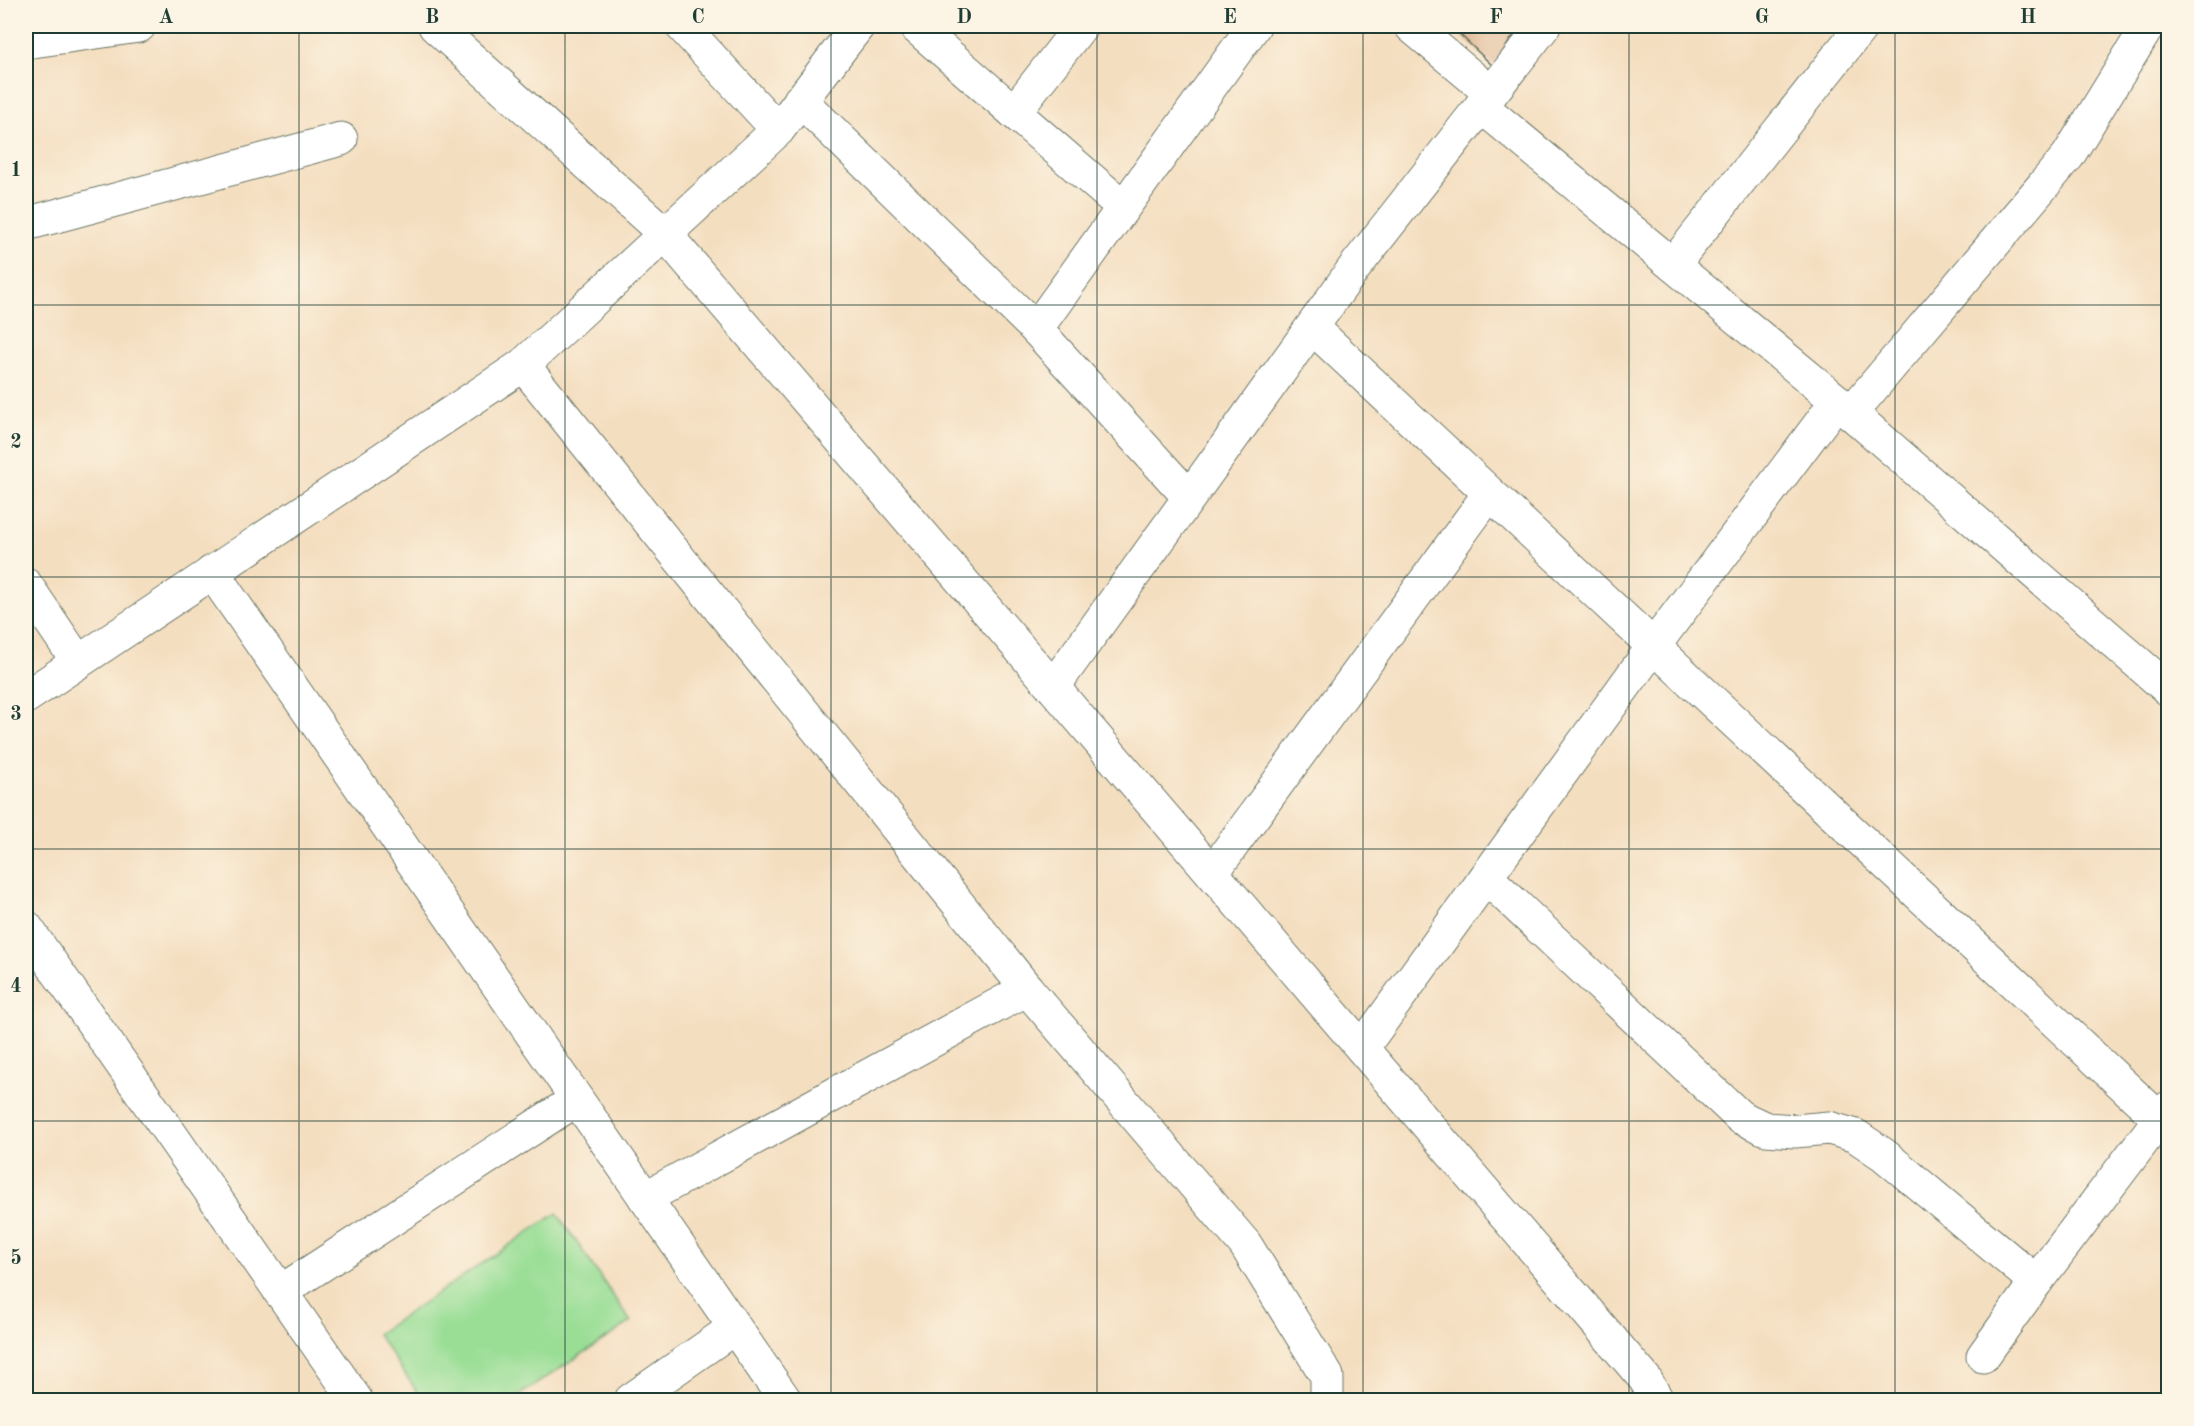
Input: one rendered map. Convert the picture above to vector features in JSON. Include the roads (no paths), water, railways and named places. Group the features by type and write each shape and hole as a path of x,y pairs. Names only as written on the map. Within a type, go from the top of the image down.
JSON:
{"street":[{"path":"26,42 139,26"},
{"path":"435,26 665,234 1645,1379 1657,1401"},
{"path":"682,26 778,130"},
{"path":"26,697 523,365 778,130 858,26"},
{"path":"915,26 1123,207"},
{"path":"1014,112 1081,26"},
{"path":"1036,329 1254,26"},
{"path":"1412,26 1486,100 1673,265 1844,407 2169,689"},
{"path":"1053,687 1355,267 1544,26"},
{"path":"1673,265 1862,26"},
{"path":"1362,1048 1653,647 1844,407 2068,156 2148,26"},
{"path":"800,100 1036,329 1189,497"},
{"path":"26,224 341,139"},
{"path":"1313,328 1653,647 2166,1118 2036,1282 1983,1356"},
{"path":"523,365 1027,989 1245,1244 1327,1376 1327,1401"},
{"path":"1212,873 1489,494"},
{"path":"212,572 785,1401"},
{"path":"26,585 78,662"},
{"path":"1486,877 1740,1117 1766,1129 1795,1131 1829,1128 1856,1136 1884,1155 2036,1282"},
{"path":"26,927 356,1401"},
{"path":"645,1198 1027,989"},
{"path":"280,1292 576,1100"},
{"path":"631,1401 734,1328"}]}
